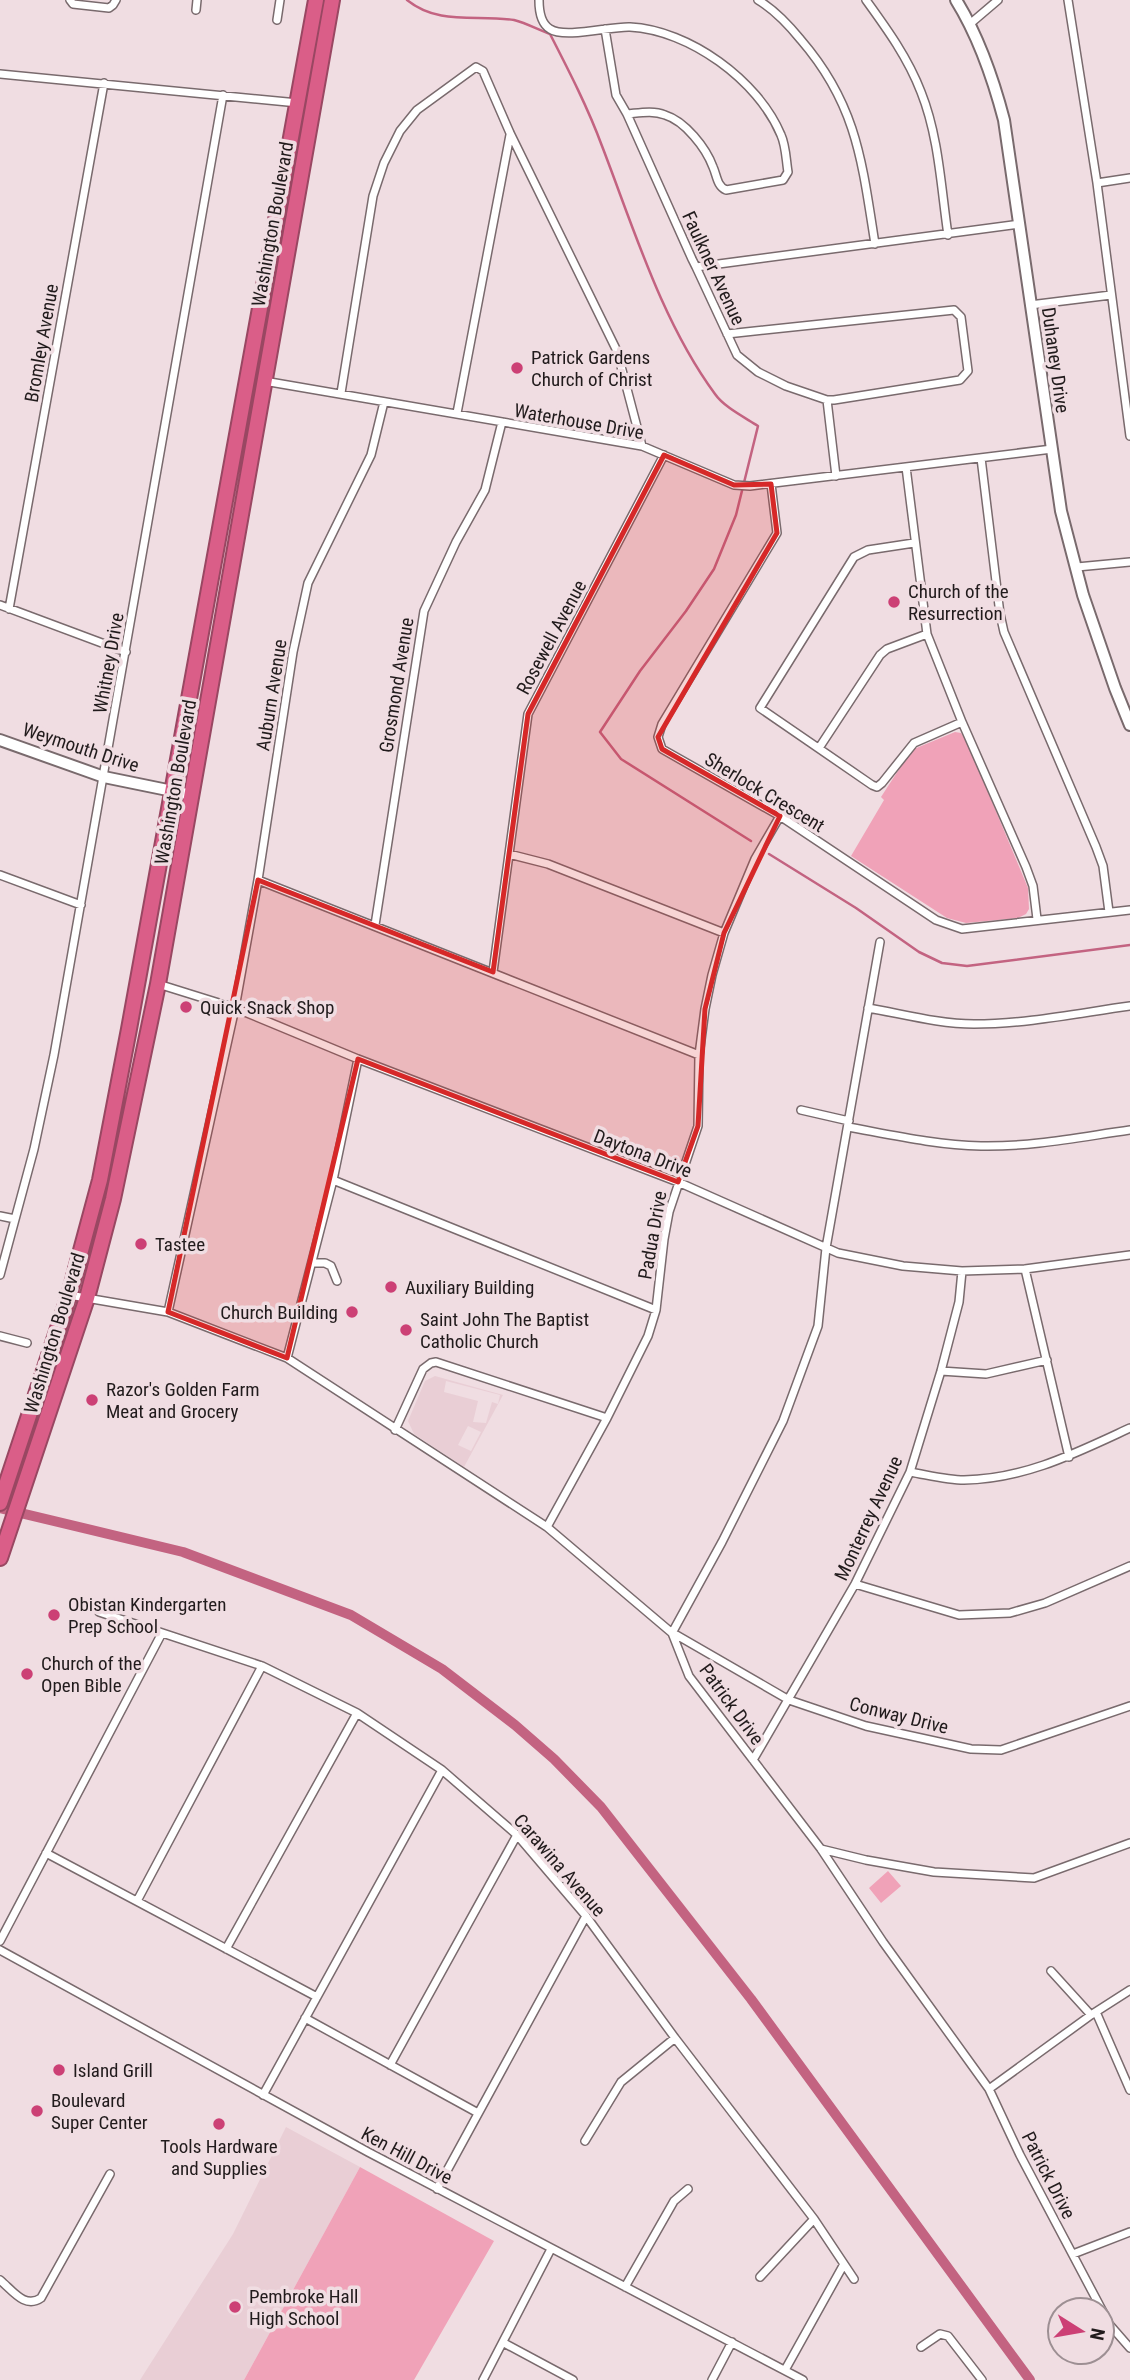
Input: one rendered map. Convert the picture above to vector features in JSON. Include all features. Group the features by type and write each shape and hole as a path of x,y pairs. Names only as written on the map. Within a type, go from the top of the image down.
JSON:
{"highway":[{"name":"Washington Boulevard","path":"0,1503 69,1294 100,1180 316,0"},
{"name":"Washington Boulevard","path":"2,1553 87,1298 113,1199 158,984 332,0"}],"street":[{"path":"70,0 78,5 106,8 115,3"},
{"path":"196,10 197,0"},
{"path":"276,20 280,0"},
{"path":"539,0 541,19 550,29 562,32 629,27 650,30 691,43 725,66 759,98 782,136 787,176 783,180 726,190 722,188 712,163 697,141 676,119 651,112 626,114"},
{"path":"758,0 773,3 814,55 842,100 852,123 863,165 875,244"},
{"path":"866,0 905,58 922,93 934,133 948,235"},
{"name":"Duhaney Drive","path":"956,0 971,23 993,81 1004,120 1061,511 1083,595 1130,725"},
{"path":"971,23 998,0"},
{"path":"1068,0 1097,183 1130,436"},
{"name":"Faulkner Avenue","path":"605,29 616,95 737,355 758,372 786,386 827,400"},
{"path":"341,393 373,196 384,163 400,131 417,110 476,67 483,71 510,133 617,351 642,446"},
{"path":"0,74 298,103"},
{"name":"Bromley Avenue","path":"9,609 104,83"},
{"name":"Whitney Drive","path":"0,1275 34,1149 51,1068 223,95"},
{"path":"457,413 510,133"},
{"path":"1097,183 1130,178"},
{"path":"696,267 1020,224"},
{"path":"1030,305 1111,295"},
{"path":"727,334 951,310 960,315 968,368 963,379 827,400 836,476"},
{"name":"Waterhouse Drive","path":"263,381 642,446 734,485 771,484 1052,449"},
{"name":"Auburn Avenue","path":"168,1312 235,1008 258,880 293,652 308,583 370,455 384,402"},
{"name":"Grosmond Avenue","path":"375,925 424,611 456,542 485,490 502,422"},
{"name":"Rosewell Avenue","path":"493,972 528,714 664,455"},
{"path":"981,458 1004,632 1096,847 1103,866 1109,912"},
{"path":"905,467 927,634 962,722 1026,867 1037,919"},
{"name":"Sherlock Crescent","path":"771,484 777,533 662,724 658,737 662,749 780,816 936,920 948,925 962,929 1130,909"},
{"path":"914,543 868,550 854,557 760,705 762,711 877,786 914,743 962,722"},
{"path":"1077,567 1130,562"},
{"path":"0,605 126,652"},
{"path":"819,748 880,655 887,649 927,634"},
{"name":"Weymouth Drive","path":"0,740 104,777 192,795"},
{"name":"Padua Drive","path":"547,1527 607,1418 648,1335 656,1310 664,1239 678,1182 698,1126 699,1055 705,1009 724,933 755,859 780,816"},
{"path":"509,854 548,864 724,933"},
{"path":"0,875 81,905"},
{"path":"258,880 699,1055"},
{"path":"672,1633 783,1421 818,1326 826,1248 880,942"},
{"name":"Daytona Drive","path":"158,984 235,1008 358,1059 678,1182 838,1253 903,1266 962,1271 1025,1269 1130,1255"},
{"path":"868,1008 948,1023 975,1024 1005,1023 1130,1006"},
{"path":"287,1358 333,1180 358,1059"},
{"path":"801,1110 848,1124 923,1140 979,1146 1018,1146 1130,1130"},
{"path":"333,1180 656,1310"},
{"path":"0,1216 15,1219"},
{"path":"312,1263 331,1266 337,1281"},
{"path":"1025,1269 1069,1457"},
{"name":"Monterrey Avenue","path":"753,1760 855,1584 910,1472 959,1302 962,1271"},
{"name":"Patrick Drive","path":"69,1294 168,1312 287,1358 547,1527 672,1633 689,1676 821,1849 883,1942 989,2090 1020,2155 1095,2296"},
{"path":"0,1336 27,1343"},
{"path":"941,1371 986,1374 1047,1360"},
{"path":"395,1430 424,1369 436,1362 607,1418"},
{"path":"910,1472 963,1480 1018,1474 1069,1457 1130,1428"},
{"path":"855,1584 959,1615 1010,1613 1045,1603 1130,1566"},
{"name":"Carawina Avenue","path":"99,1612 262,1666 357,1713 442,1770 517,1835 586,1916 675,2038 814,2219 854,2279"},
{"path":"0,1941 162,1633"},
{"name":"Conway Drive","path":"672,1633 789,1700 866,1726 971,1749 1001,1750 1130,1706"},
{"path":"137,1901 262,1666"},
{"path":"226,1949 357,1713"},
{"path":"262,2095 442,1770"},
{"path":"390,2066 517,1835"},
{"path":"821,1849 934,1872 1034,1878 1130,1843"},
{"path":"46,1853 317,1997"},
{"path":"437,2189 586,1916"},
{"name":"Ken Hill Drive","path":"0,1950 437,2189 803,2380"},
{"path":"1051,1971 1093,2014 1130,2090"},
{"path":"989,2090 1130,1990"},
{"path":"305,2018 478,2113"},
{"path":"585,2141 621,2082 675,2038"},
{"path":"0,2280 25,2301 32,2302 41,2298 110,2174"},
{"path":"625,2287 674,2201 688,2189"},
{"path":"760,2277 814,2219"},
{"path":"1073,2254 1130,2232"},
{"path":"483,2380 551,2249"},
{"path":"785,2370 844,2264"},
{"name":"Patrick Drive","path":"1116,2331 1130,2348"},
{"path":"921,2347 940,2334 948,2336 982,2380"},
{"path":"712,2380 732,2342"},
{"path":"504,2343 573,2380"}],"highlighted area":[{"path":"664,455 734,485 771,484 777,533 658,737 662,749 780,816 724,933 705,1009 698,1126 678,1182 358,1059 287,1358 168,1312 258,880 493,972 528,714"}],"shaded area":[{"path":"955,732 961,733 967,742 1028,888 1029,909 1018,918 966,923 947,918 851,856 884,800 881,797 909,754 914,749"},
{"path":"435,1376 503,1395 464,1467 414,1434 408,1421 425,1381","holes":["446,1381 500,1395 498,1404 492,1402 486,1423 473,1422 478,1401 444,1392","468,1426 481,1432 471,1451 458,1445"]},
{"path":"888,1871 901,1886 881,1903 869,1888"},
{"name":"Pembroke Hall High School","path":"286,2127 360,2167 244,2380 140,2380 233,2234"},
{"path":"360,2167 494,2241 414,2380 244,2380"}],"waterway":[{"path":"407,0 432,13 459,18 514,20 550,34 591,118 651,274 679,337 719,399 758,426 736,515 714,569 640,671 600,732 621,759 751,841"},
{"path":"769,854 856,908 919,952 942,963 967,966 1130,945"},
{"path":"0,1508 183,1552 351,1615 442,1669 515,1725 554,1759 601,1807 751,1999 1030,2380"}],"place":[{"name":"Patrick Gardens Church of Christ","path":"517,368"},
{"name":"Church of the Resurrection","path":"894,602"},
{"name":"Quick Snack Shop","path":"186,1007"},
{"name":"Tastee","path":"141,1244"},
{"name":"Auxiliary Building","path":"391,1287"},
{"name":"Church Building","path":"352,1312"},
{"name":"Saint John The Baptist Catholic Church","path":"406,1330"},
{"name":"Razor's Golden Farm Meat and Grocery","path":"92,1400"},
{"name":"Obistan Kindergarten Prep School","path":"54,1615"},
{"name":"Church of the Open Bible","path":"27,1674"},
{"name":"Island Grill","path":"59,2070"},
{"name":"Boulevard Super Center","path":"37,2111"},
{"name":"Tools Hardware and Supplies","path":"219,2124"},
{"name":"Pembroke Hall High School","path":"235,2307"}]}
